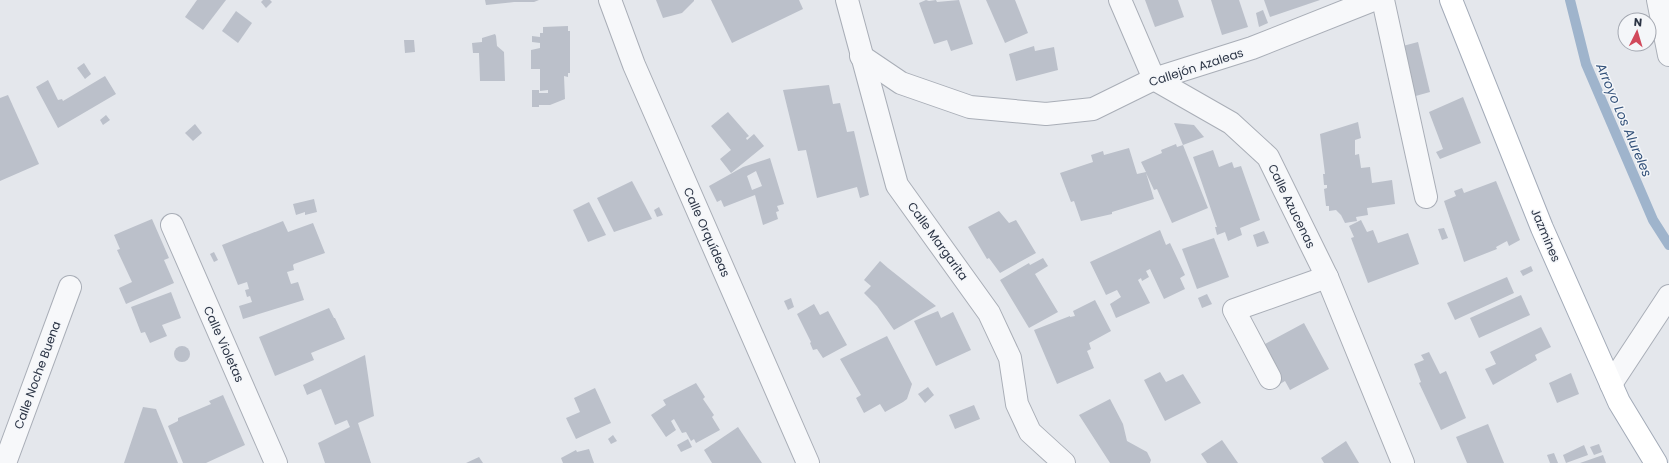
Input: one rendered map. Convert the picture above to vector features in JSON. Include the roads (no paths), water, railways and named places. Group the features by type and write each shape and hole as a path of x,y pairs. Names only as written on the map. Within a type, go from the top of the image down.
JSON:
{"main road":[{"name":"Jazmines","path":"1451,0 1542,228 1611,384 1619,402 1656,463"}],"street":[{"name":"Calle Orquídeas","path":"610,0 634,65 808,463"},
{"name":"Calle Margarita","path":"847,0 897,185 989,313 1010,358 1017,404 1030,432 1064,463"},
{"path":"1120,0 1154,79"},
{"name":"Callejón Azaleas","path":"861,56 901,83 970,107 1046,114 1093,109 1154,79 1252,48 1373,0"},
{"path":"1383,0 1426,197"},
{"path":"1658,0 1669,55"},
{"name":"Calle Azucenas","path":"1154,79 1231,123 1268,158 1327,277 1403,463"},
{"name":"Calle Violetas","path":"172,225 276,463"},
{"path":"1270,378 1234,310 1327,277"},
{"name":"Calle Noche Buena","path":"5,463 70,287"},
{"path":"1611,384 1669,297"}],"waterway":[{"name":"Arroyo Los Alureles","path":"1570,0 1586,64 1653,220 1669,245"}]}
